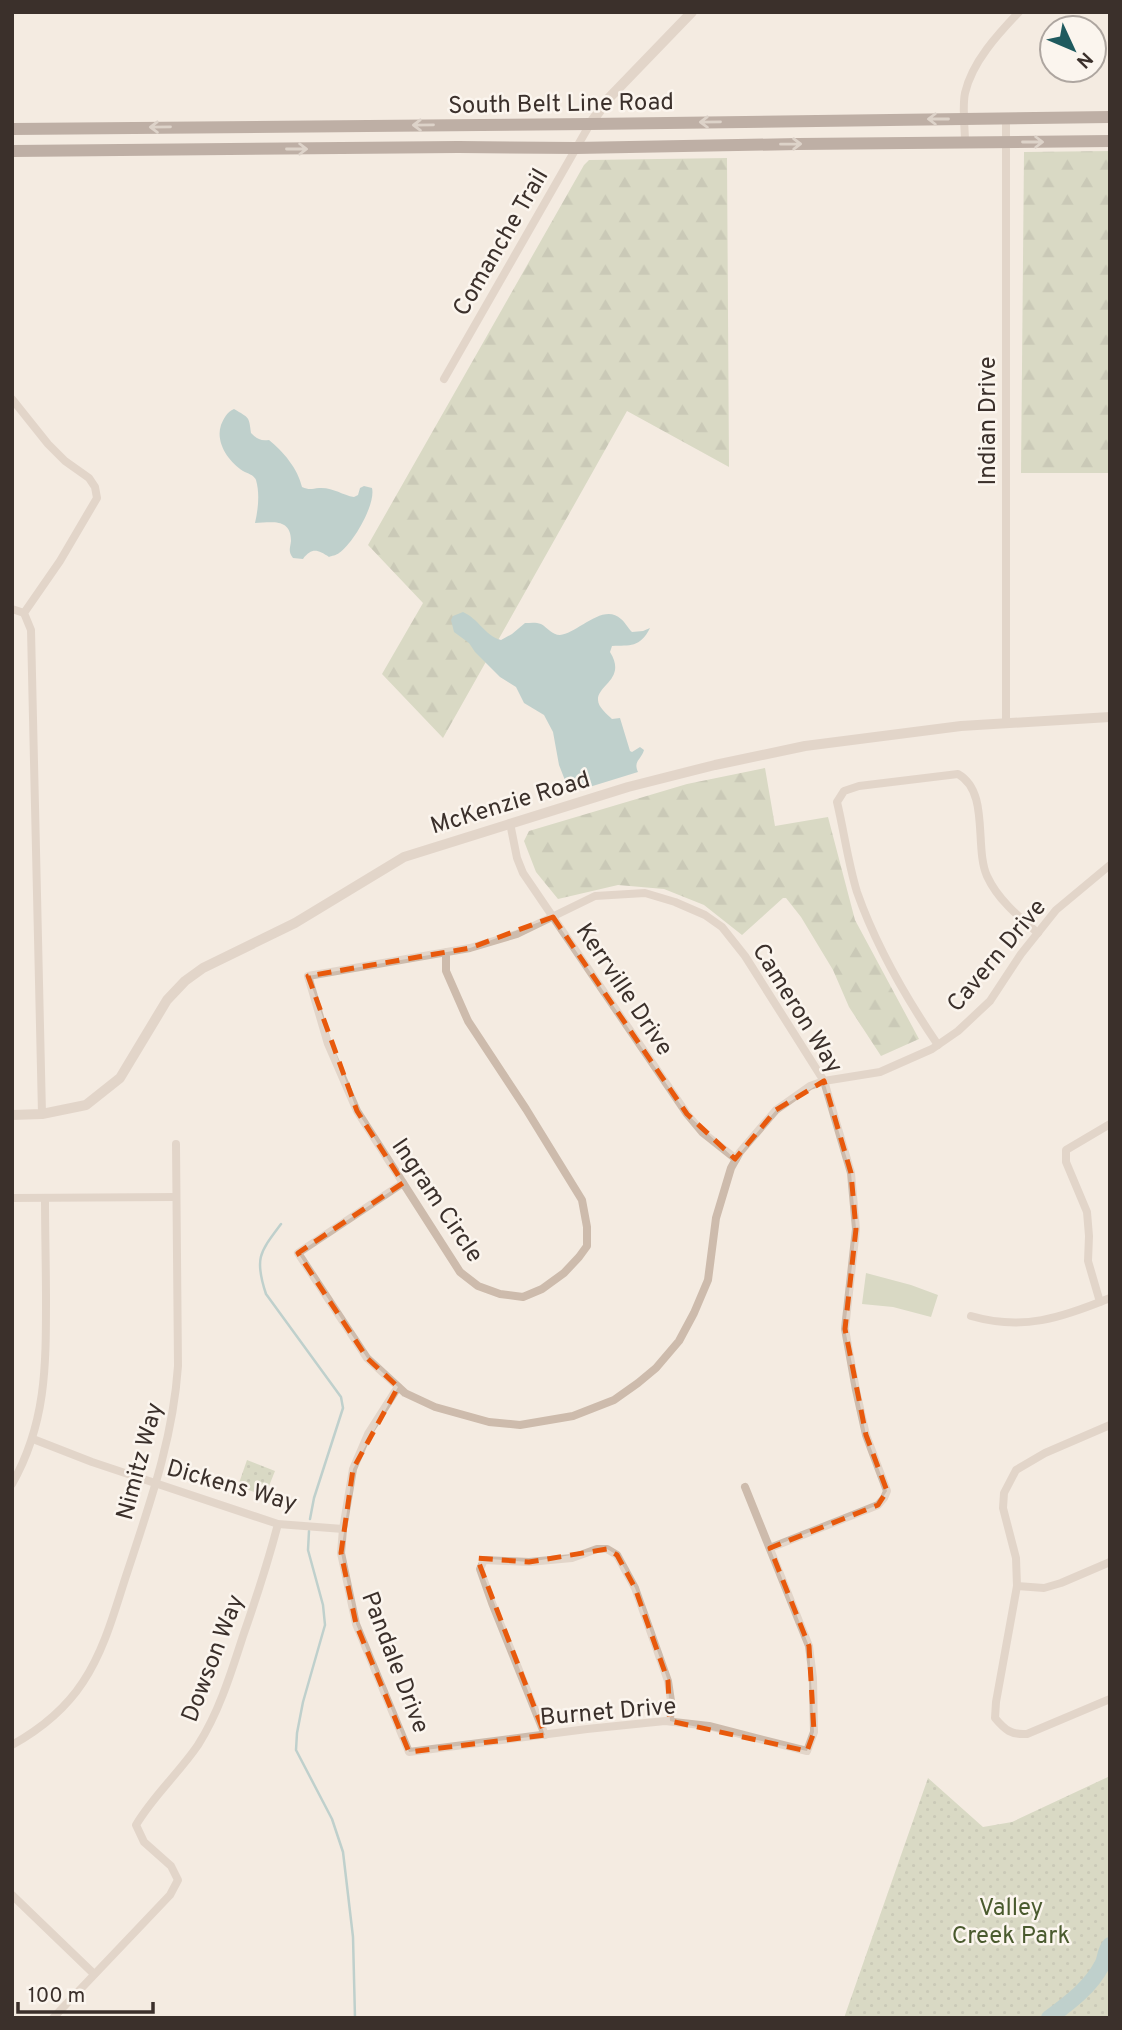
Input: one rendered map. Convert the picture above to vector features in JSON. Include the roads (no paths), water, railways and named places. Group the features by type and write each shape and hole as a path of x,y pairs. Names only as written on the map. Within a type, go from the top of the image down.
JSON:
{"main road":[{"name":"South Belt Line Road","path":"12,129 1110,117"},
{"path":"18,151 34,145 51,128"},
{"path":"89,128 99,150"},
{"name":"South Belt Line Road","path":"18,151 576,148 1110,141"}],"street":[{"path":"590,124 609,98 692,12"},
{"path":"965,142 965,94 975,69 1001,31 1019,12"},
{"name":"Indian Drive","path":"1006,119 1006,723"},
{"name":"Comanche Trail","path":"444,379 590,124"},
{"path":"12,399 48,444 65,461 89,478 95,486 97,498 60,561 24,613"},
{"path":"12,609 24,613 31,630 42,1114"},
{"name":"McKenzie Road","path":"12,1115 42,1114 86,1105 120,1078 166,1000 185,981 203,968 295,922 404,857 653,781 779,751 893,734 1006,723 1110,717"},
{"path":"938,1045 904,993 857,891 837,802 844,791 859,786 947,776 958,775 964,778 973,790 976,802 986,874 1013,911 1038,933"},
{"name":"Kerrville Drive","path":"510,823 523,873 687,1114 702,1132 736,1159"},
{"name":"Cavern Drive","path":"403,1183 298,1253 367,1358 405,1394 435,1407 489,1422 520,1425 573,1416 614,1400 656,1368 679,1341 708,1280 716,1218 731,1168 776,1110 810,1086 824,1081 880,1072 938,1045 958,1031 990,1001 1021,954 1056,911 1110,865"},
{"name":"Cameron Way","path":"308,976 470,948 517,934 595,896 645,893 705,915 722,927 745,956 824,1081 851,1173 856,1229 845,1329 866,1435 887,1491 878,1505 770,1548"},
{"name":"Ingram Circle","path":"308,976 328,1044 357,1111 460,1272 478,1286 500,1294 523,1297 542,1289 564,1273 587,1246 582,1200 468,1021 446,971 446,952"},
{"path":"1100,1302 1088,1261 1087,1212 1066,1161 1066,1150 1110,1124"},
{"name":"Nimitz Way","path":"12,1745 50,1719 84,1681 106,1637 157,1484 168,1441 178,1366 176,1144"},
{"path":"12,1198 176,1197"},
{"path":"12,1484 33,1439 46,1366 45,1198"},
{"path":"971,1316 994,1323 1019,1324 1056,1318 1110,1298"},
{"name":"Pandale Drive","path":"398,1387 368,1434 353,1469 341,1553 356,1624 409,1752"},
{"path":"1110,1425 1045,1453 1016,1470 1004,1493 1003,1508 1016,1558 1017,1586 995,1718 1003,1728 1014,1735 1027,1734 1110,1699"},
{"name":"Dickens Way","path":"33,1439 92,1462 278,1524 343,1529"},
{"path":"745,1487 770,1548"},
{"name":"Dowson Way","path":"53,2018 170,1895 178,1880 172,1866 145,1842 136,1825 146,1808 172,1780 198,1745 215,1715 232,1672 278,1524"},
{"name":"Burnet Drive","path":"409,1752 670,1721 709,1726 807,1751 814,1732 813,1678 809,1646 770,1548"},
{"path":"545,1735 492,1604 481,1569 484,1560 529,1562 572,1558 597,1549 607,1549 617,1555 635,1588 668,1681 670,1721"},
{"path":"1017,1586 1044,1588 1110,1562"},
{"path":"12,1895 94,1974"}],"water":[{"path":"234,409 247,418 253,435 261,440 269,440 285,455 302,487 329,489 354,497 364,486 372,488 370,504 362,523 351,541 338,554 329,557 315,551 303,559 293,558 290,552 290,533 284,525 273,522 255,523 258,502 256,480 233,463 224,451 220,439 222,422"},
{"path":"463,612 501,640 525,623 541,624 552,633 560,635 606,614 621,619 632,632 650,628 638,642 612,646 610,652 615,669 598,700 601,708 612,719 620,718 630,751 640,747 644,750 637,763 638,772 570,793 559,765 553,732 544,715 524,703 516,687 500,677 469,643 454,632 451,620 453,616"}],"waterway":[{"path":"281,1224 261,1256 260,1272 266,1294 341,1397 343,1408 314,1498 310,1519"},
{"path":"309,1531 308,1550 323,1605 325,1625 303,1702 296,1750 332,1819 343,1852 353,1937 355,2018"},
{"path":"1049,2018 1091,1981 1102,1965 1110,1945"}],"park label":[{"name":"Valley Creek Park","path":"1011,1921"}]}
